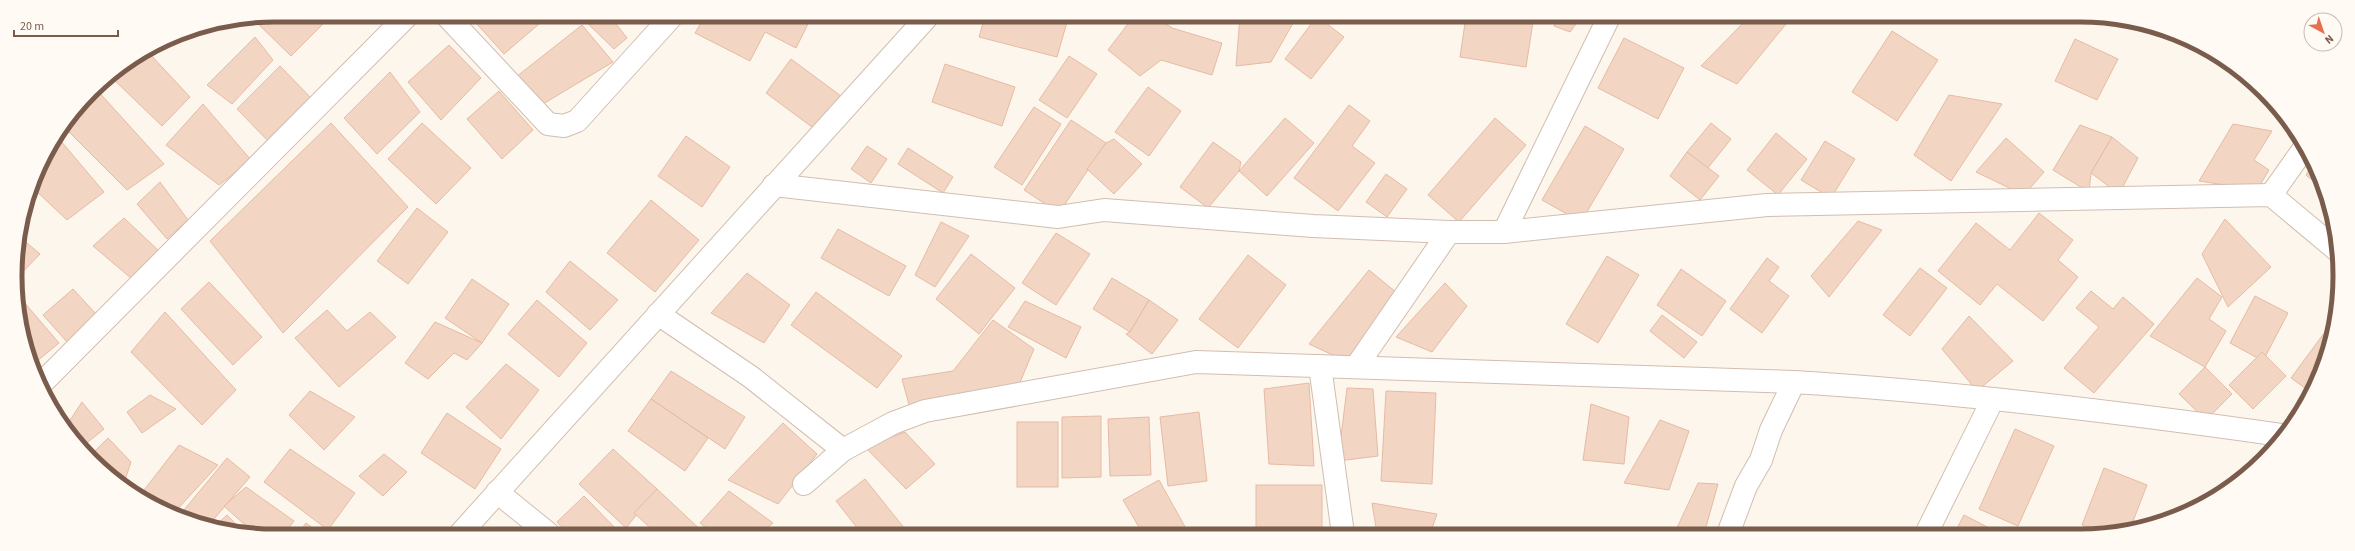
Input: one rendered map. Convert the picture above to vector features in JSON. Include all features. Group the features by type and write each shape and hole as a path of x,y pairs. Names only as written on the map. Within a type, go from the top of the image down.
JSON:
{"street":[{"path":"44,380 401,22"},
{"path":"453,22 548,124 564,126 577,121 668,22"},
{"path":"464,529 923,22"},
{"path":"1504,232 1607,22"},
{"path":"2271,195 2301,153"},
{"path":"774,185 1058,217 1104,210 1313,226 1449,232 1504,232 1767,205 2271,195 2331,245"},
{"path":"1356,367 1449,232"},
{"path":"658,314 751,377 843,450"},
{"path":"804,484 843,450 893,423 925,411 1196,362 1794,382 1862,386 2106,410 2277,434"},
{"path":"1320,366 1342,529"},
{"path":"1730,529 1746,486 1761,460 1771,430 1794,382"},
{"path":"1928,529 1993,399"},
{"path":"497,492 543,529"}],"building":[{"path":"321,22 323,24 291,56 257,23"},
{"path":"477,22 541,22 504,54 476,23"},
{"path":"586,22 614,22 627,38 614,49"},
{"path":"652,22 666,22 659,29"},
{"path":"701,22 809,22 796,48 765,32 750,61 695,33"},
{"path":"983,22 1067,22 1057,57 979,37"},
{"path":"1129,22 1164,22 1172,28 1222,43 1212,75 1161,60 1140,76 1108,50"},
{"path":"1240,22 1294,22 1271,62 1236,66"},
{"path":"1313,22 1325,22 1344,37 1311,79 1285,59"},
{"path":"1465,22 1533,22 1526,67 1460,57"},
{"path":"1555,22 1577,22 1570,32 1554,26"},
{"path":"1744,22 1783,22 1786,24 1737,84 1701,66"},
{"path":"582,25 613,62 538,107 516,77"},
{"path":"1892,31 1938,60 1897,121 1852,92"},
{"path":"255,37 273,60 232,104 207,85"},
{"path":"1624,38 1684,68 1658,119 1598,88"},
{"path":"2075,39 2118,59 2097,100 2055,81"},
{"path":"449,45 481,78 441,120 408,82"},
{"path":"151,55 190,97 162,126 114,80"},
{"path":"1069,56 1097,74 1067,118 1039,100"},
{"path":"791,59 841,96 816,130 766,93"},
{"path":"945,64 1015,87 1002,126 932,102"},
{"path":"280,66 312,99 269,142 237,109"},
{"path":"390,72 420,112 377,154 344,118"},
{"path":"1148,87 1181,111 1149,156 1115,132"},
{"path":"499,91 533,130 502,159 467,119"},
{"path":"99,93 164,164 127,190 68,131 74,121"},
{"path":"1949,95 2002,104 1951,181 1914,155"},
{"path":"203,104 251,160 219,185 166,145"},
{"path":"1349,105 1370,121 1352,146 1375,163 1338,211 1294,178"},
{"path":"1034,107 1061,124 1022,185 994,167"},
{"path":"1285,118 1314,143 1267,196 1239,171"},
{"path":"1495,118 1526,145 1459,222 1428,195"},
{"path":"1071,120 1106,143 1059,213 1024,190"},
{"path":"331,123 408,207 283,333 210,241"},
{"path":"422,123 471,168 436,204 388,159"},
{"path":"1711,123 1731,139 1707,169 1687,152"},
{"path":"2233,124 2272,131 2254,160 2269,170 2257,190 2199,181"},
{"path":"2080,125 2112,137 2091,173 2089,192 2053,170"},
{"path":"1585,126 1624,149 1581,222 1542,200"},
{"path":"1776,133 1807,159 1778,195 1747,170"},
{"path":"686,136 730,167 702,207 658,176"},
{"path":"2112,137 2138,158 2119,194 2091,173"},
{"path":"2006,138 2044,172 2024,195 1976,172"},
{"path":"1114,139 1142,164 1114,194 1087,169 1106,143"},
{"path":"61,141 104,192 67,220 36,191 48,163"},
{"path":"1825,141 1855,159 1831,198 1801,180"},
{"path":"1213,142 1241,162 1239,171 1208,208 1180,187"},
{"path":"867,146 887,159 871,183 851,169"},
{"path":"908,148 953,177 943,193 898,164"},
{"path":"1687,152 1719,176 1700,200 1670,176"},
{"path":"2310,169 2316,183 2306,175"},
{"path":"1386,174 1407,189 1387,217 1366,202"},
{"path":"160,182 188,220 167,239 137,204"},
{"path":"651,200 699,240 655,292 607,253"},
{"path":"417,208 448,232 408,284 377,261"},
{"path":"2039,213 2073,240 2058,260 2078,277 2043,321 1997,284 1980,305 1938,271 1976,223 2010,250"},
{"path":"124,218 160,252 132,279 93,246"},
{"path":"2225,219 2271,267 2228,307 2202,254"},
{"path":"1858,221 1882,230 1829,297 1811,276"},
{"path":"941,222 969,236 935,287 915,275"},
{"path":"838,229 906,266 889,296 821,258"},
{"path":"1056,233 1090,254 1056,305 1022,283"},
{"path":"24,241 40,254 22,273"},
{"path":"971,254 1015,288 979,334 936,299"},
{"path":"1248,255 1286,285 1238,348 1199,319"},
{"path":"1607,256 1639,275 1598,343 1566,324"},
{"path":"1767,258 1779,267 1769,281 1789,296 1762,333 1730,309"},
{"path":"570,261 618,300 590,330 546,292"},
{"path":"1920,268 1947,288 1910,336 1883,315"},
{"path":"1681,269 1726,301 1702,336 1657,305"},
{"path":"1369,270 1402,297 1348,362 1309,344"},
{"path":"747,273 790,305 764,343 711,313"},
{"path":"1112,278 1149,300 1130,332 1093,309"},
{"path":"2197,278 2222,297 2209,319 2226,331 2205,367 2150,336"},
{"path":"472,279 509,304 482,343 445,318"},
{"path":"209,282 262,337 233,365 181,309"},
{"path":"1445,283 1467,306 1432,352 1396,337"},
{"path":"73,289 97,315 67,342 43,315"},
{"path":"2091,291 2113,309 2123,297 2154,324 2094,393 2064,368 2099,327 2076,308"},
{"path":"816,292 902,356 877,388 791,325"},
{"path":"2255,296 2288,313 2263,361 2230,343"},
{"path":"537,300 587,343 559,377 508,334"},
{"path":"1149,300 1178,320 1152,354 1126,334 1130,332"},
{"path":"1025,301 1081,327 1066,358 1008,327"},
{"path":"24,302 59,343 37,361 27,325"},
{"path":"327,310 347,331 370,312 396,337 339,387 295,338"},
{"path":"165,312 236,390 202,425 131,352"},
{"path":"1662,315 1697,342 1684,358 1650,331"},
{"path":"1969,316 2013,361 1977,391 1942,349"},
{"path":"993,320 1034,349 1018,387 911,412 902,379 953,371"},
{"path":"435,322 482,343 467,360 454,353 428,379 405,363"},
{"path":"2327,329 2320,357 2306,389 2291,378"},
{"path":"2262,352 2286,376 2253,409 2229,385"},
{"path":"506,364 539,390 501,439 466,407"},
{"path":"2205,367 2232,394 2206,420 2179,394"},
{"path":"671,371 745,417 725,449 651,399"},
{"path":"1309,383 1314,466 1269,464 1264,389"},
{"path":"1347,388 1373,389 1378,456 1338,461"},
{"path":"310,391 355,417 324,450 289,415"},
{"path":"1386,391 1436,393 1432,484 1381,481"},
{"path":"150,395 176,409 142,433 127,412"},
{"path":"651,399 708,438 685,471 628,431"},
{"path":"82,402 104,429 86,444 69,422"},
{"path":"1591,404 1629,417 1624,464 1583,460"},
{"path":"1199,412 1207,481 1168,486 1160,417"},
{"path":"447,413 501,449 475,489 421,453"},
{"path":"1101,416 1101,477 1062,478 1062,417"},
{"path":"1149,417 1151,475 1110,476 1108,419"},
{"path":"1660,420 1689,431 1669,490 1624,483"},
{"path":"1017,422 1058,422 1058,487 1017,487"},
{"path":"783,423 817,454 778,504 728,480"},
{"path":"2015,429 2054,446 2018,526 1979,509"},
{"path":"905,432 935,464 906,489 865,447"},
{"path":"108,438 131,462 125,480 108,466 94,452"},
{"path":"179,445 218,465 177,510 143,491"},
{"path":"290,449 355,493 329,529 327,529 264,482"},
{"path":"613,449 657,489 626,528 579,484"},
{"path":"384,454 407,472 383,496 359,476"},
{"path":"227,458 250,477 213,521 183,512"},
{"path":"2104,468 2147,485 2132,523 2113,527 2091,528 2082,525"},
{"path":"865,479 905,529 858,529 836,501"},
{"path":"1159,480 1186,529 1140,529 1123,500"},
{"path":"1698,483 1718,484 1705,529 1676,529"},
{"path":"1256,485 1322,485 1322,527 1256,527"},
{"path":"246,487 294,521 288,529 248,527 224,506"},
{"path":"657,489 700,529 652,529 634,513"},
{"path":"729,491 773,523 766,529 708,529 700,523"},
{"path":"584,496 616,529 563,529 557,522"},
{"path":"1372,503 1437,514 1432,529 1376,529"},
{"path":"227,515 238,526 226,524 219,522"},
{"path":"1964,515 1991,529 1957,529"},
{"path":"306,523 314,529 302,529"}]}
